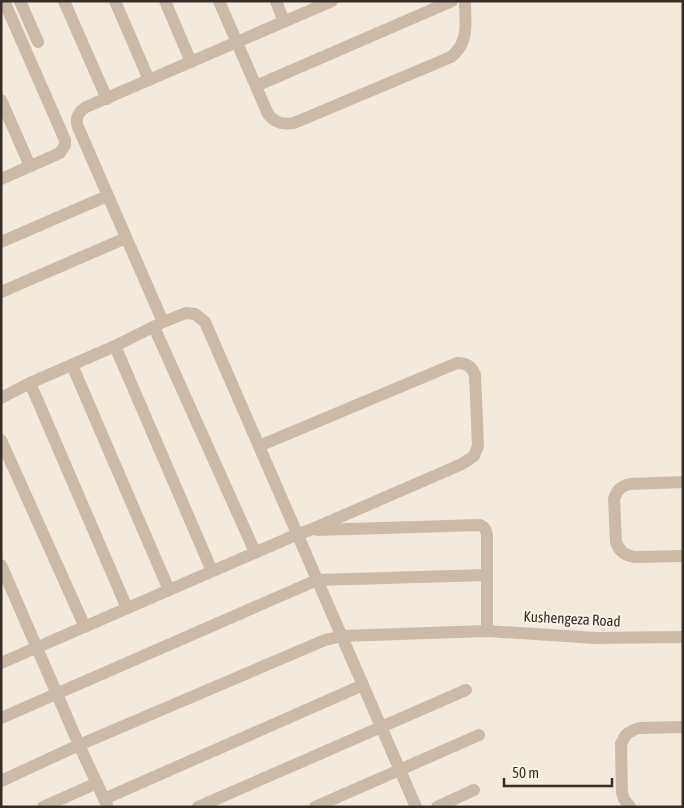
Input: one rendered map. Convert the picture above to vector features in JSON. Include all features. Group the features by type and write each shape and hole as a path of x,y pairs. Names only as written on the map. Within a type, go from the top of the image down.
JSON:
{"street":[{"path":"1,179 60,153 65,145 65,140 4,1"},
{"path":"20,1 38,42"},
{"path":"64,1 106,99"},
{"path":"115,1 149,80"},
{"path":"165,1 191,62"},
{"path":"219,1 266,110 274,121 287,125 451,57 461,48 465,37 465,1"},
{"path":"276,1 284,22"},
{"path":"256,86 452,1"},
{"path":"255,552 159,324 126,238 76,123 78,114 82,110 330,2"},
{"path":"1,100 30,166"},
{"path":"1,242 107,196"},
{"path":"1,292 126,238"},
{"path":"1,398 186,313 195,314 205,322 259,446 304,532 317,580 416,807"},
{"path":"115,346 212,571"},
{"path":"1,663 462,464 474,456 478,446 475,375 467,364 457,363 259,446"},
{"path":"72,365 169,590"},
{"path":"30,384 127,608"},
{"path":"1,440 85,627"},
{"path":"683,482 624,485 614,499 616,542 619,550 626,555 635,557 683,556"},
{"path":"304,532 480,525 486,531 487,631"},
{"path":"1,565 106,803 363,685"},
{"path":"1,718 317,580 487,575"},
{"name":"Kushengeza Road","path":"1,781 79,745 325,640 342,636 487,631 626,639 683,637"},
{"path":"198,807 466,690"},
{"path":"630,807 622,793 621,744 625,736 636,729 683,727"},
{"path":"315,807 479,735"},
{"path":"43,807 97,783"},
{"path":"437,807 474,790"}]}
